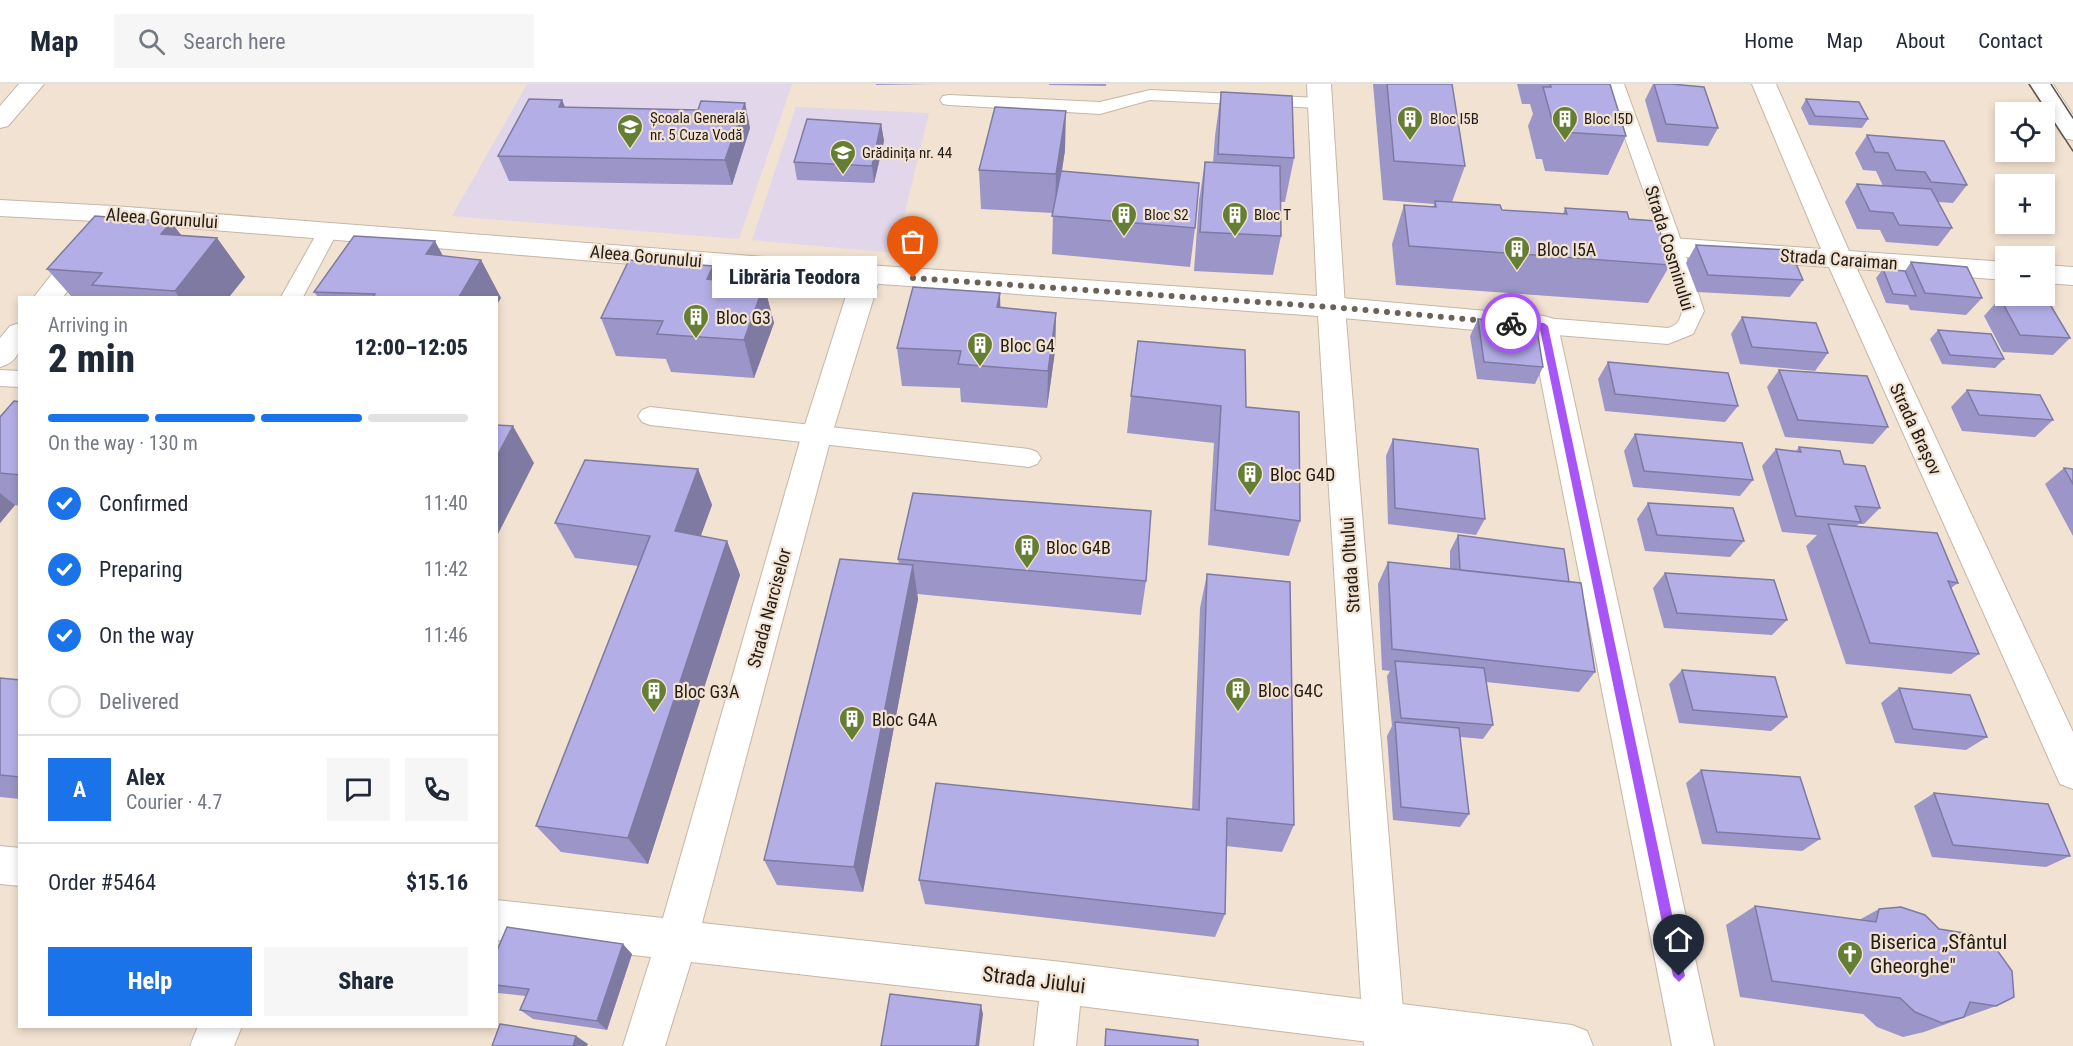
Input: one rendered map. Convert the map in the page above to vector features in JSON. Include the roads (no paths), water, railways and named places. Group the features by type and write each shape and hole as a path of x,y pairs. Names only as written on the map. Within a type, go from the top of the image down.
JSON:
{"street":[{"path":"0,121 32,84"},
{"name":"Strada Brașov","path":"1764,84 1839,259 2073,772"},
{"path":"2041,84 2073,133"},
{"name":"Strada Oltului","path":"1319,94 1331,307 1384,1034"},
{"name":"Aleea Gorunului","path":"0,208 114,214 867,274 1331,307 1544,326"},
{"path":"49,296 114,214"},
{"name":"Strada Caraiman","path":"1670,240 1839,259 1995,270"},
{"name":"Strada Narciselor","path":"644,1046 677,940 817,434 867,274"},
{"path":"2055,275 2073,276"},
{"path":"1544,326 1693,1046"},
{"path":"0,357 18,335"},
{"path":"0,865 18,867"},
{"name":"Strada Jiului","path":"498,920 1062,983 1384,1034 1572,1046"},
{"path":"1054,1046 1062,983"},
{"path":"211,1046 220,1028"}],"lane":[{"name":"Strada Cosminului","path":"1544,326 1668,336 1684,332 1690,325 1692,311 1670,240 1615,84"},
{"path":"949,100 1100,108 1150,95 1319,94"},
{"path":"293,296 328,231"},
{"path":"1645,231 1670,240"},
{"path":"0,378 18,379"},
{"path":"650,416 1029,458"}],"tram line":[{"path":"2029,84 2073,151"},
{"path":"2051,84 2073,118"}],"place":[{"name":"Bloc I5B","path":"1410,142"},
{"name":"Bloc I5D","path":"1565,142"},
{"name":"Școala Generală nr. 5 Cuza Vodă","path":"630,150"},
{"name":"Grădinița nr. 44","path":"843,176"},
{"name":"Bloc S2","path":"1124,238"},
{"name":"Bloc T","path":"1235,238"},
{"name":"Bloc I5A","path":"1517,272"},
{"name":"Librăria Teodora","path":"913,278"},
{"name":"Bloc G3","path":"696,340"},
{"name":"Bloc G4","path":"980,368"},
{"name":"Bloc G4D","path":"1250,497"},
{"name":"Bloc G4B","path":"1027,570"},
{"name":"Bloc G4C","path":"1238,713"},
{"name":"Bloc G3A","path":"654,714"},
{"name":"Bloc G4A","path":"852,742"},
{"name":"Biserica „Sfântul Gheorghe\"","path":"1850,977"}]}
